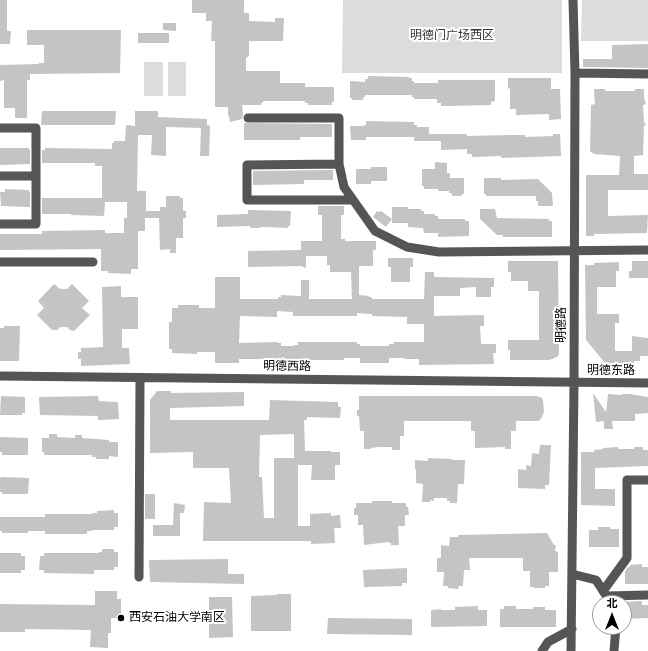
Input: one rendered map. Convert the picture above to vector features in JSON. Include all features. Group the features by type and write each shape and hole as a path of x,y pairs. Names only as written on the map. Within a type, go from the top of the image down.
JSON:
{"street":[{"name":"明德路","path":"571,651 575,73 573,0"},
{"path":"575,73 648,74"},
{"path":"248,118 339,118 339,164 344,188 375,231 407,247 439,252 648,250"},
{"path":"0,128 36,128 36,224 0,224"},
{"path":"339,164 247,165 247,200 352,200"},
{"path":"0,176 36,176"},
{"path":"0,262 93,262"},
{"name":"明德西路","path":"0,376 574,383"},
{"path":"139,577 140,378"},
{"name":"明德东路","path":"574,383 648,383"},
{"path":"607,595 627,558 627,480 648,480"},
{"path":"572,574 596,580 605,595"},
{"path":"632,596 648,596"},
{"path":"542,651 548,642 572,629"},
{"path":"614,651 615,635"}],"green space":[{"name":"明德门广场西区","path":"343,0 562,0 562,73 342,73"},
{"path":"582,0 648,0 648,41 581,41"},
{"path":"144,62 163,62 163,96 144,96"},
{"path":"168,62 186,62 186,96 168,96"}],"building":[{"path":"0,0 7,0 7,31 11,31 10,44 0,44"},
{"path":"192,0 244,0 244,13 249,13 249,21 275,22 275,18 284,18 283,41 249,41 249,56 246,58 246,71 280,71 280,83 305,83 305,87 334,87 334,102 332,102 332,105 308,105 305,101 263,101 261,105 242,105 242,119 230,122 228,107 215,107 215,41 211,41 212,21 206,21 206,13 192,13"},
{"path":"163,23 176,23 176,31 163,30"},
{"path":"27,30 121,30 120,73 30,74 30,80 27,80 27,118 15,118 15,108 4,108 4,80 0,81 0,65 44,63 44,45 27,45"},
{"path":"138,33 169,33 169,43 138,43"},
{"path":"648,44 648,68 583,67 583,59 612,59 612,45"},
{"path":"368,76 409,77 412,78 414,83 438,83 438,80 495,80 495,101 491,102 491,105 441,106 441,103 437,103 437,99 414,99 412,95 365,95 363,100 352,100 352,98 350,98 350,81 365,82 365,79 368,79"},
{"path":"508,78 551,78 551,89 560,89 561,119 549,120 549,114 516,115 516,109 510,109 510,88 508,89"},
{"path":"594,89 605,89 605,91 635,91 635,89 644,89 646,104 643,105 644,122 646,125 644,126 643,155 634,156 634,174 648,174 648,190 608,190 608,216 648,215 647,233 594,234 594,236 586,236 586,175 619,175 620,156 594,154 590,151 591,105 595,104"},
{"path":"42,111 116,111 115,125 41,125"},
{"path":"135,111 158,111 158,117 207,119 207,125 210,126 209,156 200,156 201,128 166,127 166,156 151,155 152,135 138,135 137,191 146,191 146,211 160,211 160,207 166,207 166,196 180,196 180,198 183,198 183,211 186,211 186,218 183,218 183,238 176,238 176,253 170,253 170,249 160,250 159,218 145,218 145,231 138,231 138,269 131,269 131,274 108,273 108,271 101,271 101,249 0,250 0,234 42,234 42,231 105,230 105,233 124,233 124,218 127,218 127,202 105,202 104,216 42,214 42,198 102,198 102,166 95,166 95,163 42,163 42,150 45,150 45,148 112,149 112,143 114,143 114,141 125,141 126,125 135,126"},
{"path":"366,121 414,122 414,125 417,125 417,127 429,127 429,134 467,134 467,136 525,135 525,137 553,136 553,134 560,134 561,156 501,158 501,156 472,157 472,154 467,154 467,149 441,150 441,141 414,141 414,137 366,137 366,140 351,140 350,126 363,126 366,125"},
{"path":"244,123 332,124 332,137 300,137 300,140 244,140"},
{"path":"0,148 29,148 30,164 0,165"},
{"path":"435,162 447,163 447,173 450,173 450,178 464,178 464,194 462,194 462,196 452,196 452,193 449,193 449,191 424,189 424,186 422,186 422,169 435,169"},
{"path":"371,167 387,167 387,181 371,181 371,184 356,184 356,169 371,169"},
{"path":"333,170 333,180 304,180 304,184 253,185 253,171"},
{"path":"484,178 501,178 501,180 538,179 552,193 553,206 538,206 536,196 486,196 486,194 484,194"},
{"path":"5,189 29,190 30,207 1,206 0,192 5,192"},
{"path":"318,206 344,206 344,215 341,215 341,239 345,239 345,241 376,241 376,250 373,250 373,266 359,266 359,295 369,296 372,297 372,299 424,299 425,272 434,272 434,277 494,278 494,287 491,287 491,297 476,297 476,287 460,288 460,296 434,296 434,316 484,315 484,326 480,326 481,344 496,344 496,353 493,353 494,364 419,365 419,359 404,358 389,358 389,363 360,363 360,358 344,358 344,360 295,361 295,363 280,363 280,359 239,359 239,363 215,363 215,352 197,352 197,354 172,353 172,349 169,349 169,322 172,322 172,308 178,308 178,305 199,305 199,308 215,308 215,277 240,277 240,299 278,299 281,295 301,296 301,280 309,280 309,299 352,299 351,272 330,272 330,265 327,265 327,256 306,256 306,268 301,266 248,267 248,251 301,250 301,241 322,241 322,215 318,215","holes":["277,311 293,312 293,316 357,316 357,313 372,314 372,316 407,317 407,324 424,324 424,342 394,342 394,344 389,344 389,346 360,346 357,342 298,342 298,345 294,346 281,346 281,343 278,342 239,343 240,316 277,317"]},
{"path":"392,207 421,209 421,211 424,211 424,214 435,214 435,216 438,216 438,219 465,219 465,221 469,221 469,236 438,237 438,233 424,233 423,228 408,227 408,223 392,223"},
{"path":"480,209 495,209 497,218 549,219 549,221 552,221 552,237 503,237 503,235 497,235 480,219"},
{"path":"248,210 291,211 290,226 288,226 288,228 250,228 250,226 217,227 217,215 248,214"},
{"path":"377,211 381,211 392,219 386,227 373,217"},
{"path":"388,258 413,258 413,267 410,267 410,282 391,282 391,267 388,267"},
{"path":"508,261 558,261 559,354 557,357 549,360 510,360 508,340 539,340 539,291 528,291 528,281 511,281 511,272 508,272"},
{"path":"632,261 648,261 648,278 629,278 629,271 632,271"},
{"path":"619,262 619,271 616,271 616,287 597,287 597,314 619,314 619,323 615,323 615,351 632,351 632,336 648,338 648,356 640,356 640,361 634,361 634,363 605,363 586,340 585,265 594,265 594,263"},
{"path":"54,284 60,289 67,289 72,284 89,301 82,308 90,315 74,331 67,327 60,327 57,330 52,330 37,315 44,308 38,301"},
{"path":"121,286 121,297 138,297 138,329 122,329 122,348 129,348 130,364 81,366 81,359 78,359 78,352 81,352 81,348 103,347 102,287"},
{"path":"4,326 20,326 19,361 0,361 0,328 4,328"},
{"path":"157,391 171,391 171,393 244,392 244,406 170,408 170,420 269,420 270,400 338,402 338,407 341,407 340,418 307,417 307,420 304,420 305,451 340,452 340,465 335,465 335,480 311,480 312,465 298,465 298,526 310,526 310,514 331,513 331,516 340,515 341,528 334,528 335,543 311,544 311,541 203,541 204,502 231,503 229,468 193,468 193,452 150,453 150,400","holes":["294,434 294,458 274,458 274,518 264,518 262,477 259,477 260,435"]},
{"path":"593,393 606,412 608,394 629,394 648,397 648,413 635,414 635,421 612,421 613,429 604,429 604,421 596,422"},
{"path":"1,396 25,397 25,413 22,413 22,415 0,415"},
{"path":"98,396 99,401 118,402 119,419 98,420 98,416 40,415 39,397"},
{"path":"359,396 537,396 542,398 544,412 541,419 538,421 516,421 516,431 511,431 511,449 505,449 505,447 475,448 475,431 471,431 471,421 404,421 404,436 400,436 400,450 392,450 392,447 364,449 364,431 360,431 359,416 357,416 357,410 359,410"},
{"path":"49,434 57,434 57,437 75,438 75,435 82,435 82,438 118,442 118,457 109,456 109,459 96,459 96,457 92,457 92,455 44,455 44,452 42,452 42,438 49,438"},
{"path":"0,437 28,438 28,455 2,455 2,452 0,452"},
{"path":"540,445 551,445 549,485 545,485 545,489 518,488 518,469 526,470 526,465 531,466 532,453 539,454"},
{"path":"618,447 618,449 634,449 634,447 643,447 643,450 648,450 648,466 595,468 595,489 615,489 615,506 581,505 581,452 594,452 594,450 603,448"},
{"path":"428,458 465,460 464,484 458,484 457,503 450,503 450,501 447,501 447,498 434,498 434,501 430,500 430,502 422,502 423,484 416,483 415,460 428,461"},
{"path":"0,478 29,478 28,494 2,494 2,492 0,492"},
{"path":"145,494 155,494 155,519 145,519"},
{"path":"372,501 406,503 409,515 405,515 405,526 398,526 399,545 391,545 391,543 388,542 364,545 363,525 358,525 358,515 354,515 354,508 356,508 356,503 372,503"},
{"path":"174,503 185,505 184,513 180,513 180,536 153,536 153,525 173,525"},
{"path":"114,510 114,513 118,513 118,527 114,527 114,530 92,530 87,531 87,534 45,534 45,531 28,531 28,533 2,533 2,531 0,531 0,517 45,517 45,514 92,514 97,513 97,511"},
{"path":"598,527 619,529 619,547 589,547 589,530 598,530"},
{"path":"547,533 554,545 556,545 555,551 558,552 558,572 549,572 549,586 545,586 545,588 530,587 530,571 523,571 523,558 469,558 470,570 464,570 463,586 459,586 458,589 443,586 444,572 437,572 437,558 441,558 441,545 449,546 450,537 458,537 458,535"},
{"path":"102,549 114,549 114,552 118,552 118,567 114,567 114,570 94,570 94,574 44,573 44,570 39,570 40,556 44,556 44,553 99,553 102,552"},
{"path":"0,553 21,553 21,556 25,556 25,570 21,570 21,573 0,573"},
{"path":"228,559 228,574 244,574 244,584 150,582 149,560"},
{"path":"642,564 642,567 648,567 648,584 625,584 625,571 628,567 630,567 630,565"},
{"path":"407,568 407,583 402,583 402,586 364,587 363,570"},
{"path":"95,591 117,591 117,599 121,599 121,618 111,618 111,633 108,633 108,648 90,647 91,630 25,629 25,632 0,632 0,604 95,605"},
{"path":"291,594 291,631 251,631 251,596"},
{"path":"209,597 232,597 233,637 209,638"},
{"path":"642,601 642,605 648,605 648,618 632,619 632,602"},
{"path":"478,606 478,610 487,610 487,626 431,627 431,610 455,610 455,607"},
{"path":"504,606 516,606 516,609 545,607 545,610 556,610 556,627 500,627 500,609 504,609"},
{"path":"328,618 412,619 412,635 327,634"}],"place":[{"name":"西安石油大学南区","path":"121,618"}]}
